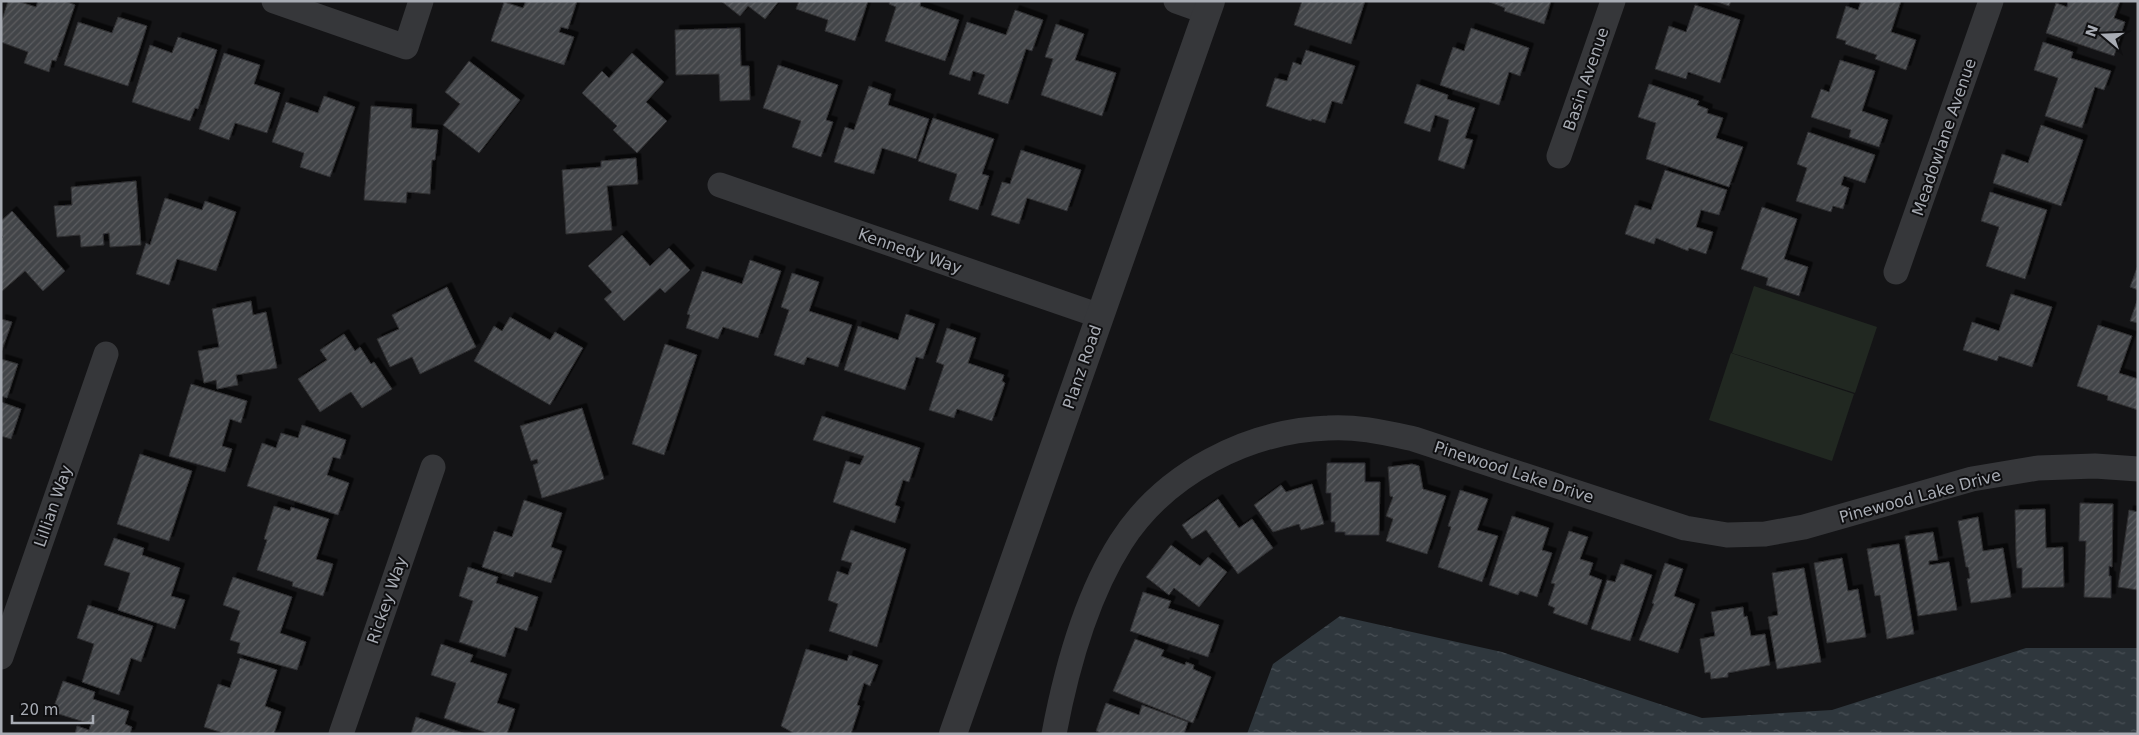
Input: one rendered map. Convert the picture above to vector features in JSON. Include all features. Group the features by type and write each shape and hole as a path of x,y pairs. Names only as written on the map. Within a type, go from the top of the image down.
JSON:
{"street":[{"path":"274,1 406,47 421,1"},
{"path":"1176,1 1209,7"},
{"name":"Basin Avenue","path":"1559,156 1613,1"},
{"name":"Meadowlane Avenue","path":"1896,272 1991,1"},
{"name":"Planz Road","path":"953,734 1209,7"},
{"name":"Kennedy Way","path":"720,185 1100,316"},
{"name":"Lillian Way","path":"1,657 106,354"},
{"name":"Pinewood Lake Drive","path":"1054,734 1063,684 1099,581 1121,541 1147,509 1174,484 1208,462 1249,442 1288,432 1329,428 1374,430 1685,528 1727,535 1766,534 1804,527 1972,479 2038,468 2095,466 2138,469"},
{"name":"Rickey Way","path":"341,734 433,466"}],"shaded area":[{"path":"1754,286 1877,327 1855,393 1732,353"},
{"path":"1731,353 1854,394 1832,461 1709,420"}],"water":[{"path":"1340,616 1502,652 1702,718 1832,710 2026,648 2138,648 2138,734 1247,734 1273,664"}],"building":[{"path":"8,1 17,1 36,7 38,1 65,1 75,5 56,61 52,60 49,72 24,63 28,52 1,42 1,23"},
{"path":"526,1 577,1 568,29 561,27 559,32 574,37 564,65 491,41 504,2 523,8"},
{"path":"721,1 779,1 765,19 748,6 740,16"},
{"path":"799,1 868,1 855,41 825,31 828,20 796,9"},
{"path":"890,1 921,1 920,6 959,20 945,61 885,41 896,7 889,4"},
{"path":"1302,1 1365,1 1351,44 1294,25"},
{"path":"1487,1 1551,1 1544,24 1504,11 1505,8"},
{"path":"1715,1 1731,1 1729,6"},
{"path":"1861,1 1901,1 1891,32 1916,40 1906,70 1875,59 1877,55 1845,44 1846,41 1836,38 1846,6 1858,10"},
{"path":"2068,1 2120,1 2114,18 2125,22 2114,56 2046,33 2056,3 2067,7"},
{"path":"1695,5 1740,20 1720,83 1688,72 1686,79 1655,69 1669,26 1686,32"},
{"path":"1015,10 1043,20 1032,51 1026,49 1008,104 978,94 985,75 973,71 970,81 949,74 967,22 1006,35"},
{"path":"118,17 147,26 128,86 64,65 78,22 112,33"},
{"path":"1056,24 1084,34 1075,60 1116,73 1102,116 1041,95 1053,59 1045,57"},
{"path":"740,28 741,66 749,66 750,100 720,101 719,74 676,75 675,30"},
{"path":"1471,28 1529,48 1520,76 1509,72 1499,105 1440,85 1453,47 1464,51"},
{"path":"178,37 217,50 198,109 195,108 190,121 132,102 150,45 172,53"},
{"path":"2043,42 2073,52 2071,58 2111,71 2104,90 2095,87 2082,128 2045,116 2058,78 2034,70"},
{"path":"1306,50 1355,66 1342,104 1332,101 1325,123 1312,119 1311,121 1266,106 1275,78 1287,81 1293,62 1301,65"},
{"path":"224,53 260,65 254,84 280,93 267,133 235,123 229,140 199,129"},
{"path":"632,53 664,82 646,102 667,121 637,153 613,130 617,126 582,93 602,71 609,78"},
{"path":"1840,60 1875,71 1862,111 1888,120 1879,147 1849,137 1851,130 1811,117 1821,89 1829,92"},
{"path":"469,61 520,100 479,153 443,125 460,104 445,92"},
{"path":"778,65 838,85 826,120 833,122 821,157 792,147 801,121 763,108"},
{"path":"1417,84 1448,95 1447,99 1475,108 1465,138 1473,140 1464,169 1438,160 1449,120 1435,115 1430,132 1404,123"},
{"path":"1649,84 1699,101 1697,105 1708,109 1707,113 1723,118 1716,138 1743,147 1729,187 1646,159 1656,123 1638,117"},
{"path":"869,86 891,94 888,105 929,119 916,159 882,148 874,174 834,162 845,127 854,130"},
{"path":"324,96 355,107 330,177 300,167 304,153 272,142 286,102 318,113"},
{"path":"371,106 412,109 411,128 438,130 435,160 432,160 430,194 407,192 406,203 364,200"},
{"path":"933,118 994,139 982,174 989,176 978,210 949,200 957,174 918,161"},
{"path":"2041,125 2083,140 2061,206 1993,183 2002,154 2028,163"},
{"path":"1808,132 1875,155 1865,183 1844,176 1841,185 1849,188 1843,209 1833,206 1831,212 1796,201 1807,168 1797,164"},
{"path":"1021,150 1081,170 1067,211 1027,198 1019,224 991,215 1002,182 1010,184"},
{"path":"636,158 638,184 607,186 612,230 566,234 562,170 601,167 601,161"},
{"path":"1665,170 1727,190 1719,215 1701,210 1696,227 1713,232 1706,254 1689,248 1688,251 1656,238 1654,244 1625,234 1635,205 1651,210"},
{"path":"136,181 141,245 110,247 109,233 103,234 104,245 81,247 80,235 57,237 54,206 72,205 71,187"},
{"path":"1990,192 2047,210 2025,279 1986,266 1999,227 1981,221"},
{"path":"165,198 202,210 205,201 236,212 216,271 177,259 169,285 136,274 146,243 150,245"},
{"path":"1762,207 1797,219 1784,259 1808,267 1799,296 1766,285 1768,278 1741,269"},
{"path":"12,211 65,271 43,291 25,271 1,292 1,239 3,237 1,235 1,221"},
{"path":"622,235 650,266 669,248 690,270 665,293 660,288 624,321 604,299 612,292 588,266"},
{"path":"750,260 781,271 758,338 723,327 718,339 686,328 690,315 687,314 702,271 742,284"},
{"path":"2138,265 2138,290 2130,287"},
{"path":"792,273 819,282 809,311 852,325 838,367 807,357 804,365 774,355 789,310 781,307"},
{"path":"447,287 476,347 420,374 412,357 390,367 377,339 399,329 392,315"},
{"path":"2011,294 2052,307 2032,367 1999,356 1997,361 1963,350 1972,322 1999,331"},
{"path":"2138,298 2138,323 2130,321"},
{"path":"251,301 253,315 266,312 277,368 236,375 238,385 217,389 216,380 204,383 198,351 219,347 212,309"},
{"path":"906,314 935,324 923,359 916,357 905,390 844,370 858,326 898,340"},
{"path":"510,317 550,340 555,332 583,348 550,405 474,361 494,326 502,331"},
{"path":"1,319 12,322 1,353"},
{"path":"2098,325 2132,336 2119,373 2138,379 2138,410 2107,400 2108,396 2077,386"},
{"path":"947,328 976,338 968,363 1004,375 1002,381 1005,383 992,421 957,409 954,418 929,410 944,365 936,362"},
{"path":"344,334 355,351 360,347 371,364 374,362 392,389 362,408 351,392 320,412 298,379 327,360 320,350"},
{"path":"665,344 697,355 664,455 632,444"},
{"path":"1,359 18,364 7,398 1,396"},
{"path":"191,384 247,401 241,423 230,419 222,446 232,449 225,472 169,456"},
{"path":"1,402 21,409 11,439 1,436"},
{"path":"582,408 604,479 542,498 533,465 538,463 537,459 531,461 520,426"},
{"path":"822,416 920,448 909,482 903,480 895,505 900,507 895,523 833,502 846,461 860,465 864,456 813,440"},
{"path":"302,425 346,440 340,459 333,457 327,475 349,483 338,515 247,486 262,443 276,448 281,433 298,438"},
{"path":"140,454 192,471 169,541 117,524"},
{"path":"1327,463 1365,463 1365,482 1380,482 1379,535 1345,535 1345,532 1335,532 1335,522 1331,522 1331,493 1326,493"},
{"path":"1412,464 1419,466 1423,489 1446,496 1427,554 1386,541 1393,519 1386,516 1393,497 1390,496 1388,467"},
{"path":"1312,484 1324,524 1301,530 1299,524 1273,532 1254,505 1281,485 1286,492"},
{"path":"1460,490 1488,499 1477,530 1498,536 1482,582 1438,567 1451,527 1448,526"},
{"path":"1218,499 1239,528 1252,519 1273,548 1238,574 1206,530 1192,539 1182,525"},
{"path":"524,500 562,513 551,547 562,551 551,583 515,572 513,577 482,567 494,531 512,537"},
{"path":"2080,503 2113,504 2112,567 2109,566 2111,598 2084,597 2086,541 2079,541"},
{"path":"274,506 290,511 291,507 329,519 316,559 333,564 323,596 292,586 293,582 257,570 267,540 264,539"},
{"path":"2045,509 2046,548 2063,547 2064,587 2022,588 2022,568 2017,568 2015,510"},
{"path":"2129,510 2138,512 2138,590 2118,587"},
{"path":"1512,516 1549,528 1542,550 1552,553 1537,597 1520,591 1518,595 1489,585"},
{"path":"1978,517 1983,551 2003,548 2011,597 1971,603 1967,579 1970,578 1968,567 1966,567 1958,521"},
{"path":"851,530 906,549 877,647 829,631 838,604 828,600 837,571 848,575 852,563 841,560"},
{"path":"1569,531 1588,537 1580,559 1593,563 1589,575 1602,580 1587,625 1553,613 1555,608 1548,605 1555,584 1551,583"},
{"path":"1933,532 1938,560 1929,561 1929,565 1949,562 1957,610 1918,616 1905,536"},
{"path":"114,538 144,548 142,555 180,568 171,596 185,600 175,629 118,610 130,573 104,565"},
{"path":"1899,544 1914,634 1887,639 1880,595 1875,596 1867,549"},
{"path":"1171,545 1200,566 1208,557 1227,572 1199,607 1174,588 1169,595 1146,577"},
{"path":"1842,558 1848,591 1858,589 1866,637 1827,643 1814,563"},
{"path":"1665,563 1683,569 1674,596 1695,604 1678,653 1639,640 1654,604 1652,603"},
{"path":"1621,564 1652,575 1630,641 1591,629 1607,580 1615,582"},
{"path":"468,567 498,577 496,583 538,597 527,631 515,627 505,657 459,642 473,601 459,596"},
{"path":"1804,568 1821,662 1777,669 1768,617 1778,615 1772,573"},
{"path":"233,577 292,597 280,633 306,642 297,670 237,653 240,643 230,640 240,611 223,605"},
{"path":"1143,592 1171,601 1168,608 1219,625 1208,657 1130,631"},
{"path":"88,605 153,626 141,662 131,658 119,695 82,682 94,644 77,638"},
{"path":"1743,607 1744,617 1747,616 1751,636 1765,634 1770,665 1728,673 1728,677 1711,679 1710,672 1705,673 1700,639 1715,636 1711,612"},
{"path":"1135,639 1164,650 1161,656 1185,665 1186,662 1194,665 1193,669 1211,677 1193,723 1113,691"},
{"path":"441,644 473,655 470,662 507,674 497,703 515,709 507,734 490,734 444,718 456,683 431,675"},
{"path":"806,649 847,661 849,655 878,665 870,686 864,683 857,705 860,706 851,734 795,734 781,726"},
{"path":"240,658 277,670 265,706 281,712 274,734 226,734 204,727 218,684 230,688"},
{"path":"63,681 95,692 93,699 129,711 125,724 132,727 130,734 75,734 77,726 89,730 91,724 52,712"},
{"path":"1106,703 1139,715 1142,705 1188,722 1184,734 1103,734 1096,731"},
{"path":"416,717 466,734 411,734"}]}
